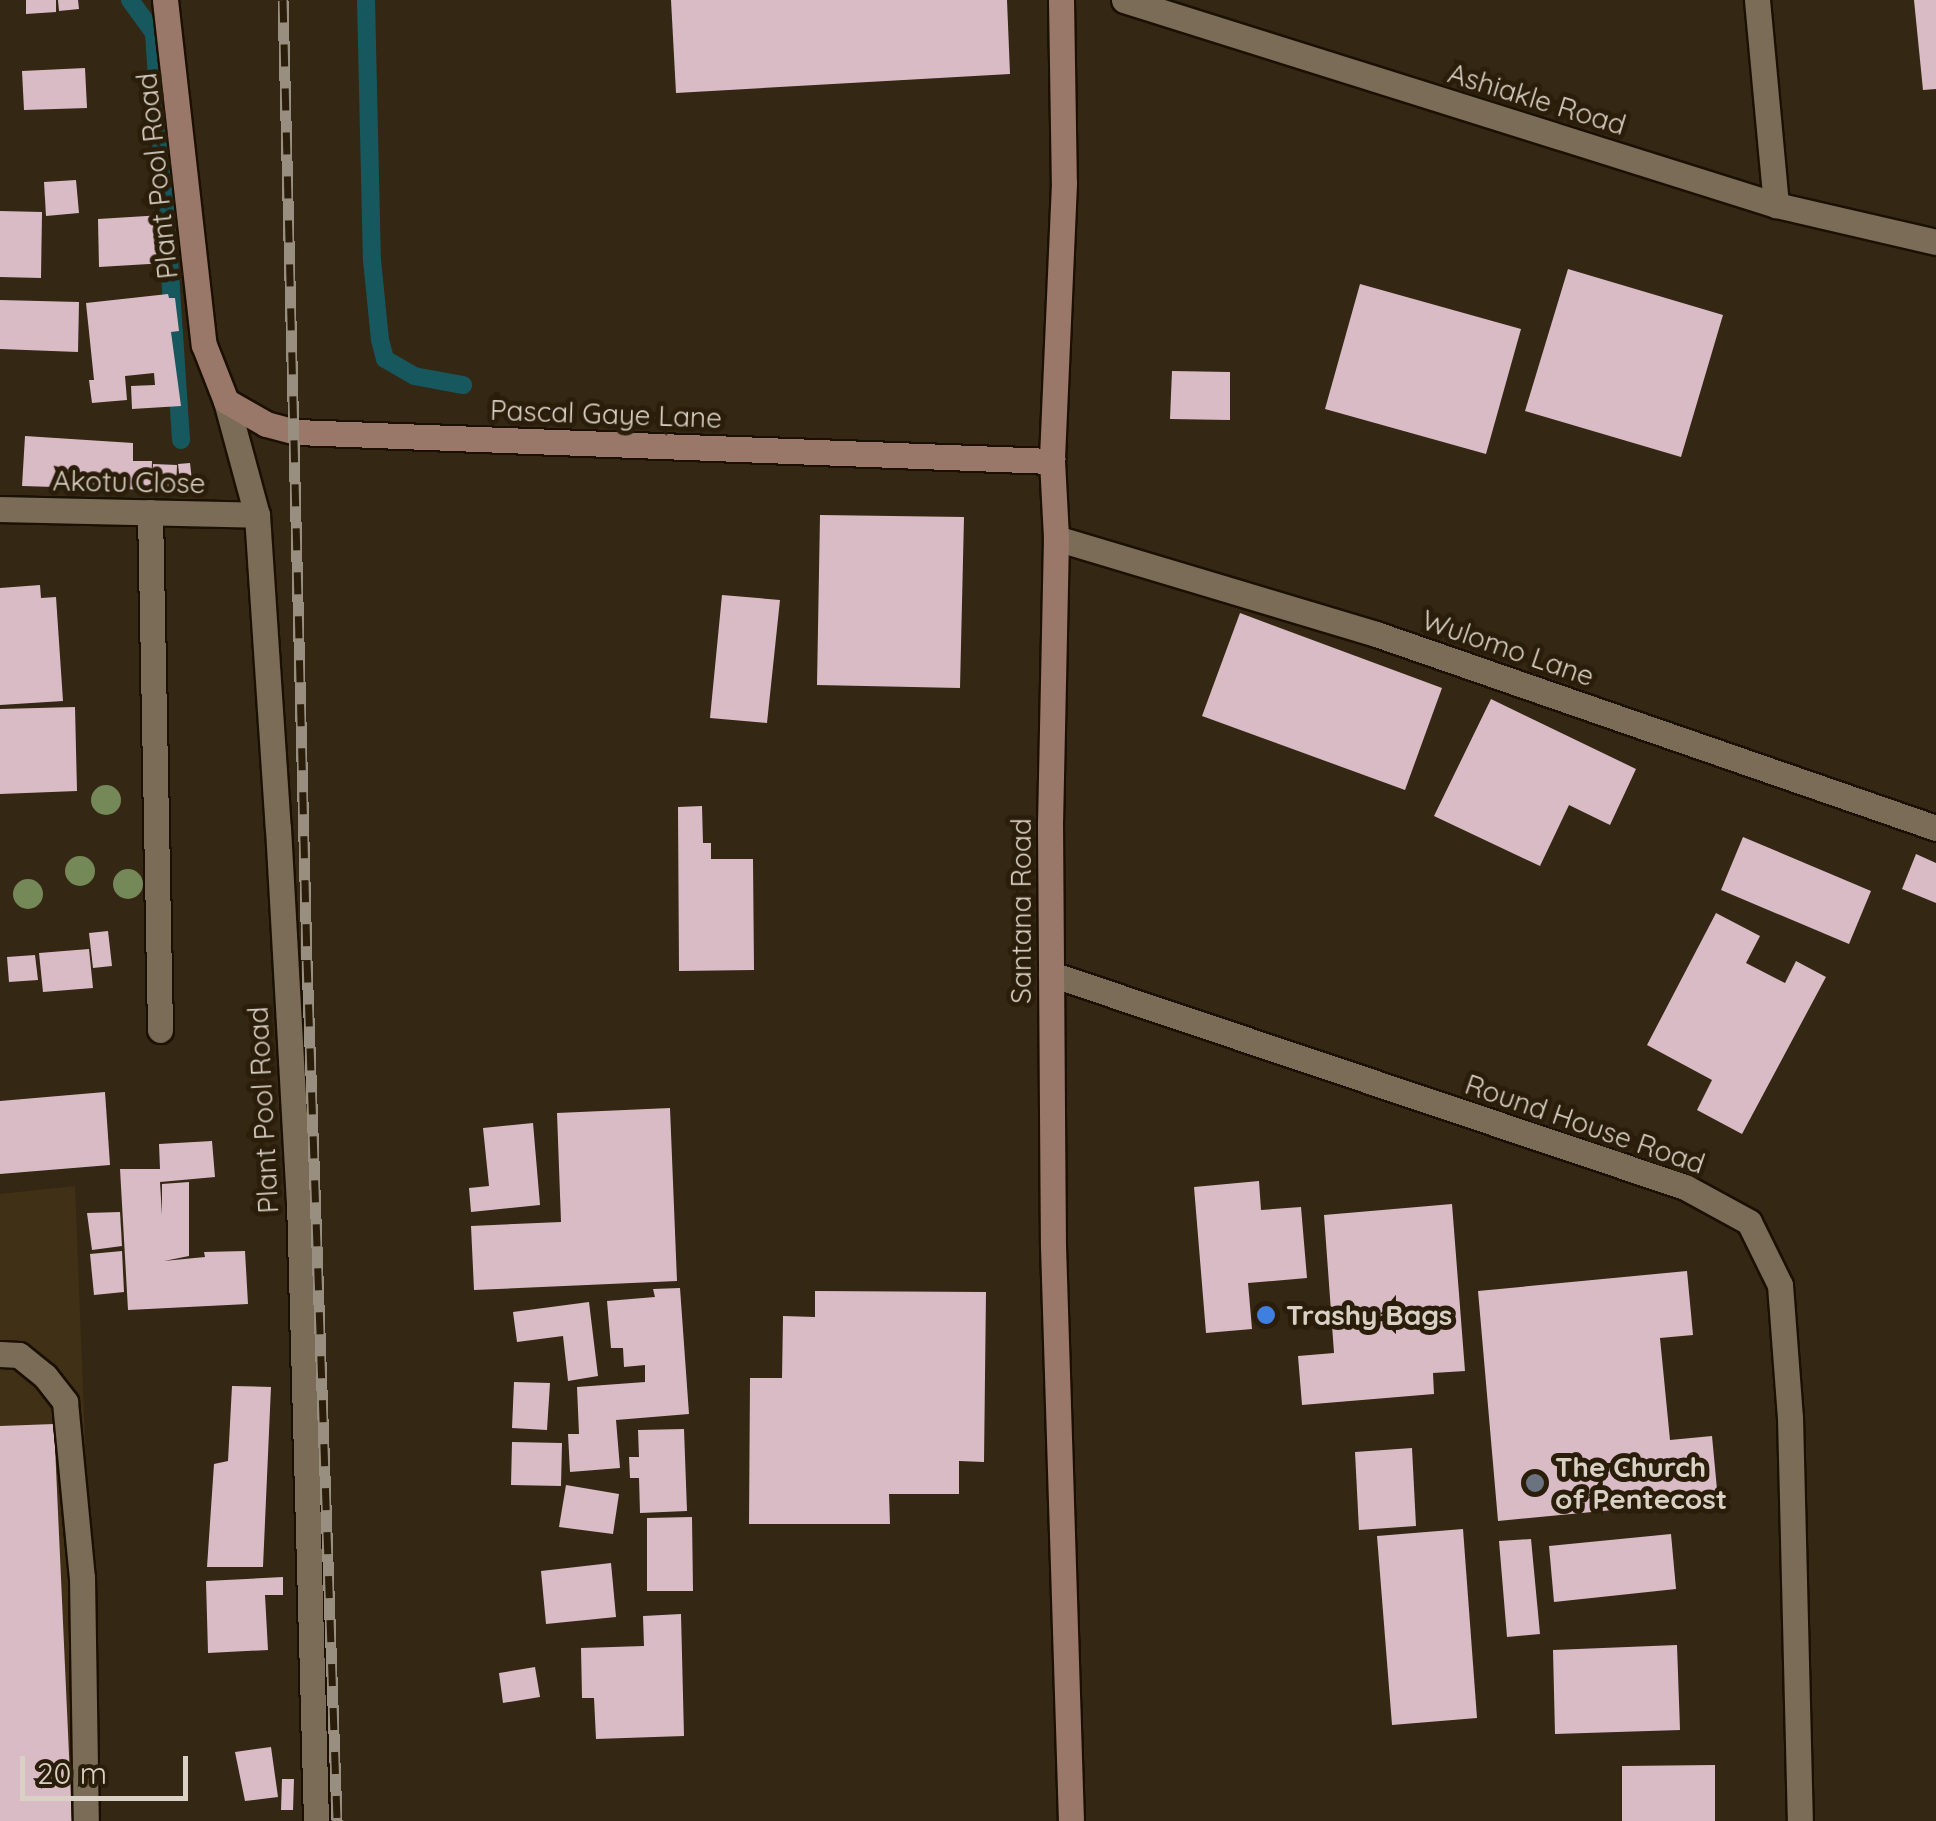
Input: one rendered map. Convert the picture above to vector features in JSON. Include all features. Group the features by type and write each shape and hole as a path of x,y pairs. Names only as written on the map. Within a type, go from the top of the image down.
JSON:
{"street":[{"name":"Santana Road","path":"1061,0 1064,183 1052,461 1056,538 1051,974 1053,1246 1070,1821"},
{"name":"Ashiakle Road","path":"1124,0 1776,206 1936,242"},
{"path":"1757,0 1776,206"},
{"name":"Plant Pool Road","path":"168,4 204,345 226,401 257,515 299,1202 316,1821"},
{"name":"Pascal Gaye Lane","path":"226,401 266,424 296,432 1052,461"},
{"name":"Akotu Close","path":"0,509 257,515"},
{"path":"150,512 160,1030"},
{"name":"Wulomo Lane","path":"1056,538 1376,634 1936,828"},
{"name":"Round House Road","path":"1051,974 1685,1187 1749,1222 1780,1285 1790,1417 1800,1821"},
{"path":"0,1354 19,1355 45,1376 65,1402 82,1577 86,1821"}],"shaded area":[{"path":"75,1186 100,1821 0,1821 0,1194"}],"building":[{"path":"26,0 56,0 56,12 26,14"},
{"path":"58,0 78,0 79,9 59,11"},
{"path":"671,0 1007,0 1010,74 676,93"},
{"path":"1914,0 1936,0 1936,89 1923,90"},
{"path":"85,68 87,108 24,110 22,71"},
{"path":"76,180 79,213 46,216 44,182"},
{"path":"0,211 42,212 41,278 0,277"},
{"path":"163,215 166,263 99,267 98,219"},
{"path":"1568,269 1723,315 1681,457 1525,411"},
{"path":"1360,284 1521,329 1486,454 1325,409"},
{"path":"168,294 175,298 179,331 171,332 181,406 132,409 131,386 155,385 154,373 125,376 127,400 92,403 89,380 94,380 86,303"},
{"path":"0,300 79,302 78,352 0,349"},
{"path":"1172,371 1230,372 1230,420 1170,419"},
{"path":"25,436 133,443 133,461 152,461 151,490 22,486"},
{"path":"190,463 192,481 180,482 178,464"},
{"path":"153,464 177,465 176,488 152,488"},
{"path":"820,515 964,517 960,688 817,685"},
{"path":"40,585 41,598 56,597 63,701 0,705 0,588"},
{"path":"722,595 780,600 767,723 710,718"},
{"path":"1240,613 1442,688 1405,790 1202,716"},
{"path":"1491,699 1636,769 1610,825 1569,805 1540,866 1434,816"},
{"path":"75,707 77,791 0,794 0,709"},
{"path":"702,806 703,843 711,843 711,859 753,859 754,970 679,971 678,807"},
{"path":"1743,837 1871,891 1849,944 1721,890"},
{"path":"1916,854 1936,863 1936,903 1902,889"},
{"path":"1716,913 1760,936 1746,963 1785,983 1796,961 1826,977 1742,1134 1697,1110 1712,1080 1647,1045"},
{"path":"108,931 112,966 93,968 89,933"},
{"path":"89,949 93,988 43,992 39,953"},
{"path":"35,955 38,980 9,982 7,957"},
{"path":"105,1092 110,1165 0,1174 0,1101"},
{"path":"670,1108 677,1281 474,1290 471,1226 561,1222 557,1113"},
{"path":"533,1123 540,1205 471,1212 469,1188 489,1186 483,1128"},
{"path":"212,1141 215,1177 160,1182 162,1215 162,1184 189,1182 189,1256 164,1261 205,1257 204,1252 245,1251 248,1304 128,1310 120,1169 160,1169 159,1144"},
{"path":"1259,1181 1261,1210 1301,1207 1307,1278 1248,1283 1252,1329 1206,1333 1194,1187"},
{"path":"1452,1204 1465,1371 1433,1373 1434,1394 1302,1405 1298,1356 1334,1353 1324,1215"},
{"path":"120,1212 122,1246 92,1250 87,1213"},
{"path":"122,1251 124,1292 94,1295 90,1254"},
{"path":"1687,1271 1693,1335 1660,1338 1670,1440 1712,1436 1718,1500 1498,1521 1478,1291"},
{"path":"680,1288 689,1414 616,1420 620,1468 570,1472 568,1434 579,1434 577,1387 645,1382 645,1365 624,1367 623,1348 611,1348 607,1301 655,1297 653,1289"},
{"path":"815,1291 986,1292 984,1462 959,1461 959,1494 889,1494 890,1524 749,1524 750,1378 782,1378 783,1316 815,1317"},
{"path":"589,1302 598,1376 568,1381 563,1336 517,1342 513,1312"},
{"path":"514,1382 550,1383 547,1430 512,1428"},
{"path":"232,1386 271,1387 263,1567 207,1567 214,1464 228,1461"},
{"path":"54,1424 72,1821 0,1821 0,1426"},
{"path":"684,1429 687,1511 640,1513 639,1478 630,1478 629,1457 639,1457 638,1430"},
{"path":"512,1442 562,1443 561,1486 511,1485"},
{"path":"1412,1448 1416,1526 1359,1530 1355,1452"},
{"path":"566,1485 619,1494 613,1534 559,1527"},
{"path":"692,1517 693,1591 647,1591 647,1518"},
{"path":"1463,1529 1477,1718 1392,1725 1377,1536"},
{"path":"1671,1534 1676,1589 1554,1602 1549,1546"},
{"path":"1531,1539 1540,1634 1507,1637 1499,1541"},
{"path":"611,1563 616,1617 546,1624 541,1571"},
{"path":"283,1577 283,1595 265,1595 268,1650 208,1653 206,1581"},
{"path":"681,1614 684,1736 596,1739 594,1698 582,1698 581,1648 644,1646 643,1616"},
{"path":"1677,1645 1680,1730 1555,1734 1553,1650"},
{"path":"535,1667 540,1697 503,1703 499,1673"},
{"path":"271,1747 278,1797 245,1801 235,1752"},
{"path":"1715,1765 1715,1821 1622,1821 1622,1766"},
{"path":"282,1779 294,1779 293,1810 281,1810"}],"waterway":[{"path":"130,0 154,33 181,440"},
{"path":"366,0 372,260 380,340 385,359 414,376 463,385"}],"railway":[{"path":"283,0 307,960 337,1821"}],"place":[{"name":"Trashy Bags","path":"1266,1315"},
{"name":"The Church of Pentecost","path":"1535,1483"}]}
